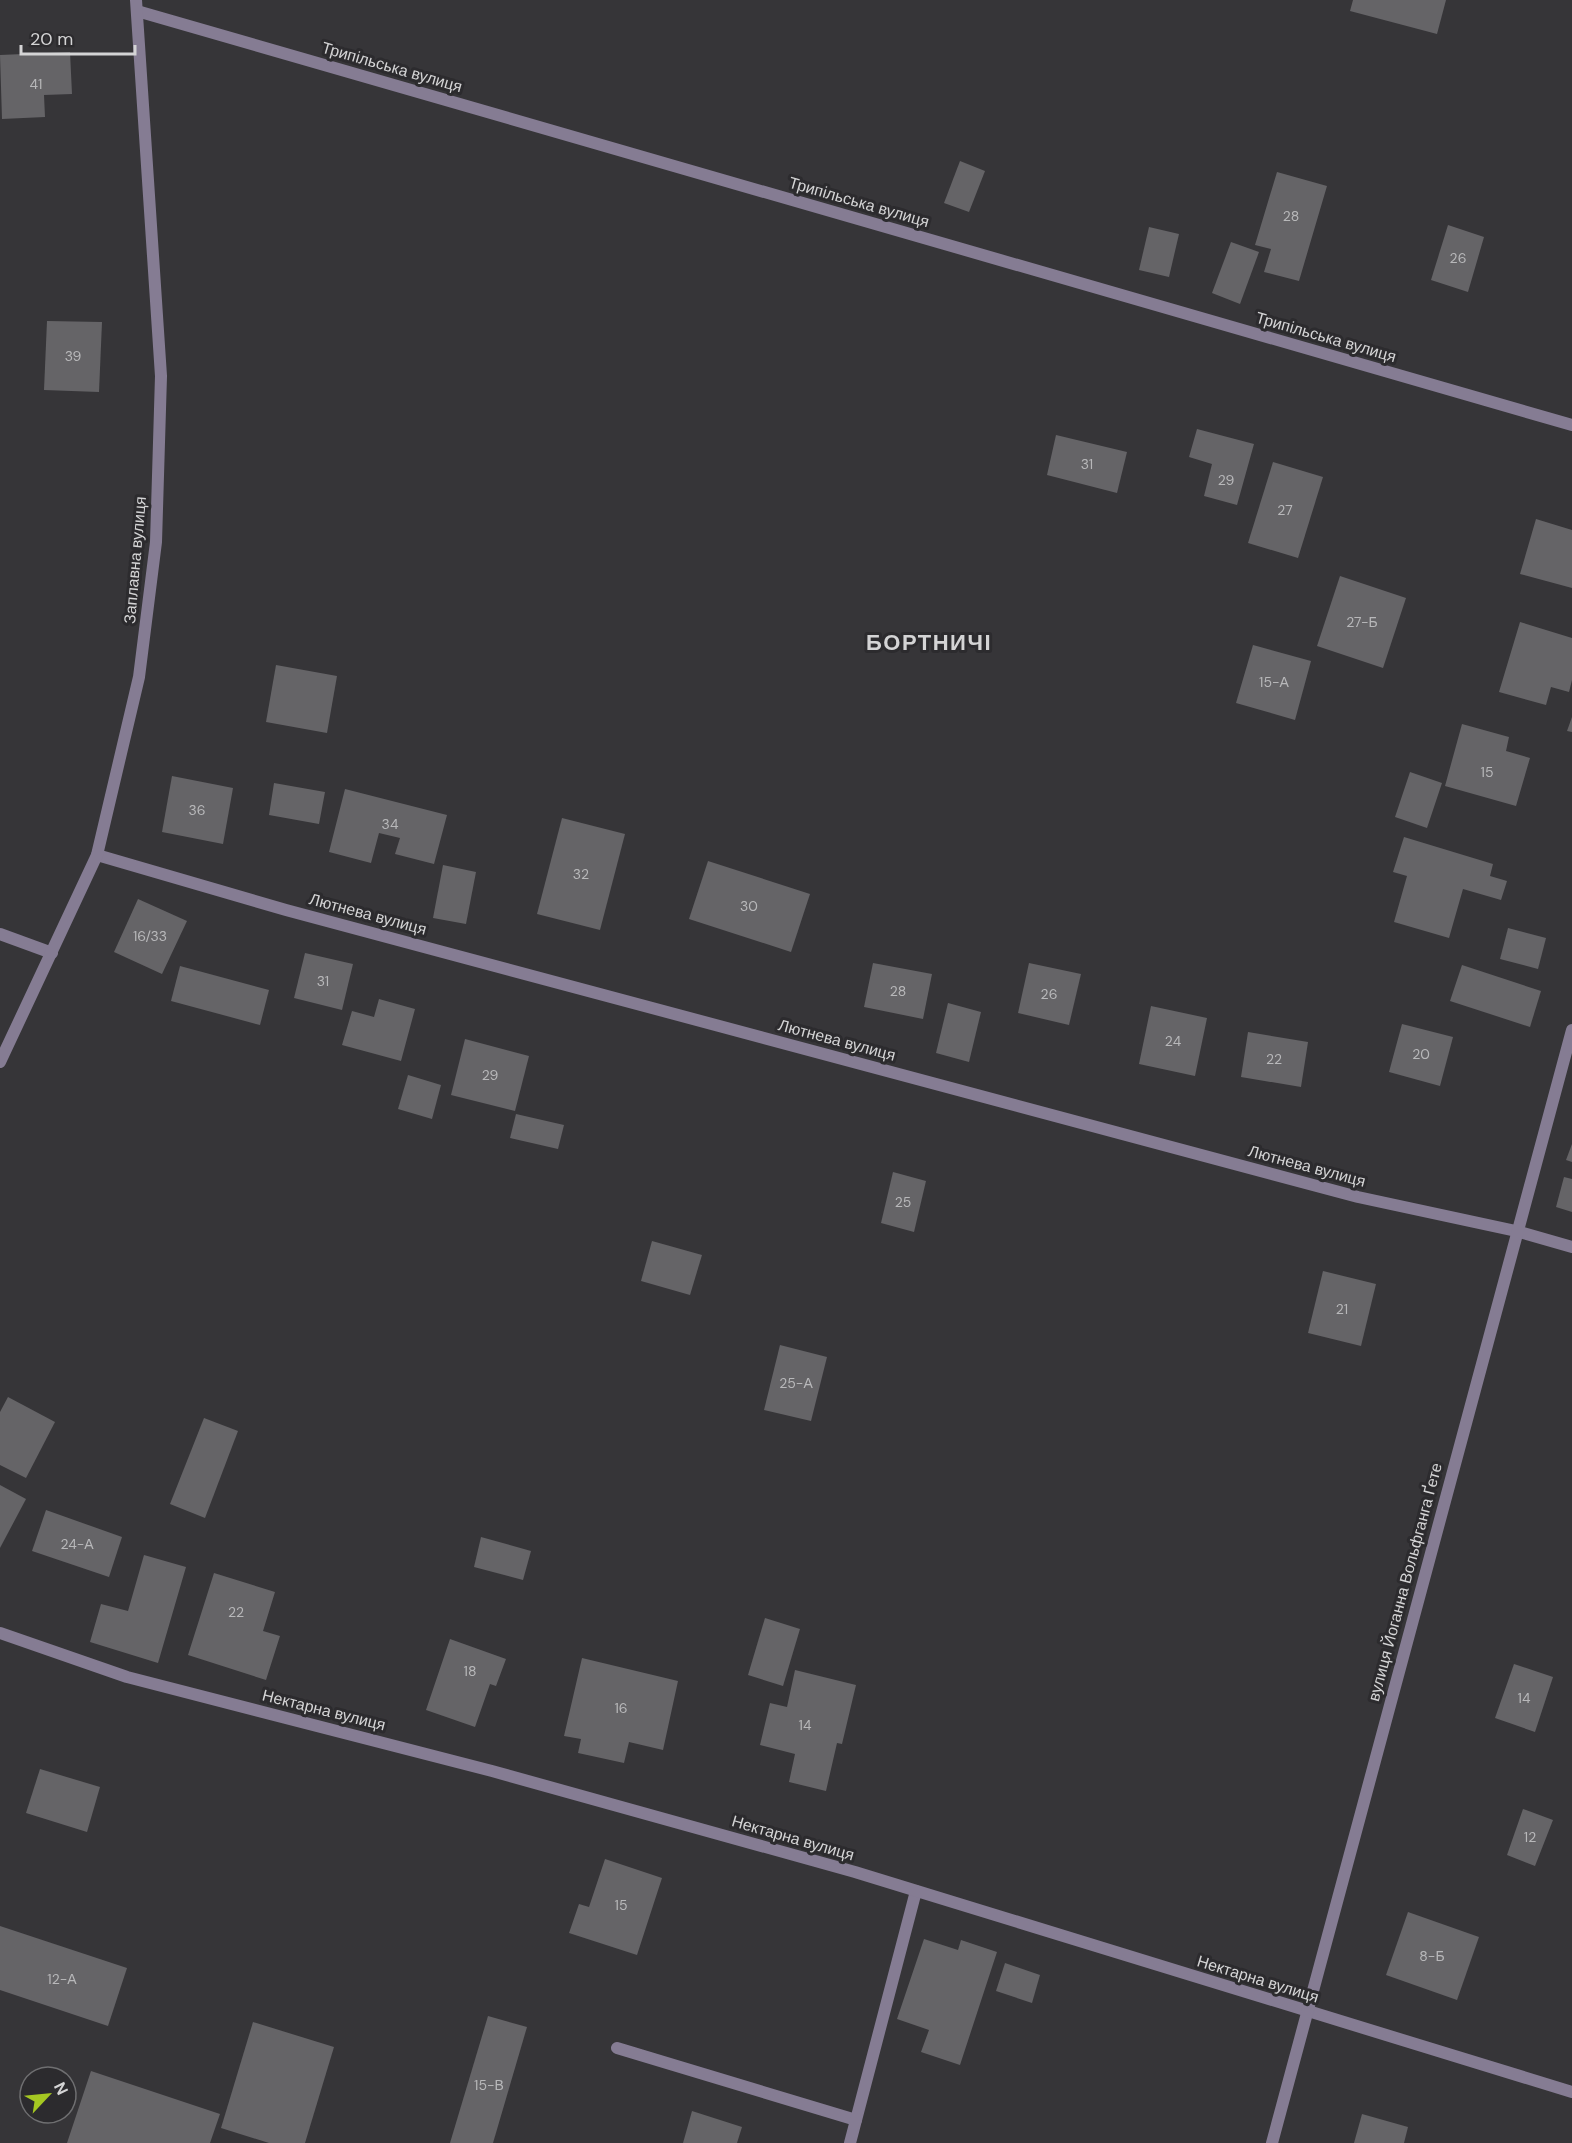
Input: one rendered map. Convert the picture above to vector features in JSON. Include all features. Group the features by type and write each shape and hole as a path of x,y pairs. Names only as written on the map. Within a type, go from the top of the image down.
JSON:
{"street":[{"name":"Трипільська вулиця","path":"136,5 1572,425"},
{"name":"Заплавна вулиця","path":"0,1062 97,855 139,677 156,542 161,376 136,5"},
{"name":"Лютнева вулиця","path":"97,855 309,916 1358,1197 1516,1231 1572,1247"},
{"path":"0,934 52,953"},
{"name":"вулиця Йоганна Вольфганга Ґете","path":"1272,2143 1572,1030"},
{"name":"Нектарна вулиця","path":"0,1633 127,1677 492,1771 916,1891 1572,2092"},
{"path":"850,2143 916,1891"},
{"path":"616,2048 856,2120"}],"building":[{"path":"1353,0 1446,0 1437,34 1350,11"},
{"path":"70,52 72,94 44,95 45,117 2,119 0,55"},
{"path":"960,161 985,171 969,212 944,203"},
{"path":"1277,172 1327,186 1299,281 1264,272 1271,249 1255,245"},
{"path":"1448,225 1484,237 1468,292 1431,280"},
{"path":"1149,227 1179,234 1169,277 1139,270"},
{"path":"1231,242 1259,252 1240,304 1212,293"},
{"path":"47,321 102,322 99,392 44,390"},
{"path":"1197,429 1254,444 1237,505 1204,496 1212,464 1189,457"},
{"path":"1056,435 1127,452 1117,493 1047,475"},
{"path":"1273,462 1323,477 1298,558 1248,543"},
{"path":"1536,519 1572,530 1572,588 1520,574"},
{"path":"1340,576 1406,598 1383,668 1317,646"},
{"path":"1520,622 1572,638 1572,680 1569,692 1551,687 1546,705 1499,692"},
{"path":"1253,645 1311,661 1295,720 1236,703"},
{"path":"276,665 337,676 327,733 266,722"},
{"path":"1572,717 1572,732 1567,731"},
{"path":"1462,724 1509,737 1506,751 1530,758 1516,806 1445,786"},
{"path":"1410,772 1442,783 1427,828 1395,817"},
{"path":"172,776 233,788 223,844 162,832"},
{"path":"274,783 325,792 319,824 269,815"},
{"path":"345,789 447,815 434,864 395,854 400,838 379,833 371,863 329,852"},
{"path":"562,818 625,834 600,930 537,914"},
{"path":"1404,837 1493,864 1490,876 1507,881 1501,900 1463,889 1449,938 1394,922 1407,876 1393,872"},
{"path":"708,861 810,894 791,952 689,919"},
{"path":"443,865 476,872 466,924 433,918"},
{"path":"138,899 187,921 162,974 114,952"},
{"path":"1508,928 1546,938 1538,969 1500,959"},
{"path":"305,953 353,964 342,1010 294,998"},
{"path":"873,963 932,974 923,1019 864,1007"},
{"path":"1029,963 1081,974 1069,1025 1018,1013"},
{"path":"1462,965 1541,991 1530,1027 1450,1001"},
{"path":"180,966 269,990 260,1025 171,1001"},
{"path":"379,999 415,1009 401,1061 342,1045 352,1011 374,1017"},
{"path":"948,1003 981,1012 969,1062 936,1053"},
{"path":"1151,1006 1207,1018 1195,1076 1139,1064"},
{"path":"1402,1024 1453,1037 1440,1086 1389,1072"},
{"path":"1248,1032 1308,1042 1301,1087 1241,1077"},
{"path":"465,1039 529,1056 515,1111 451,1095"},
{"path":"408,1075 441,1085 432,1119 398,1109"},
{"path":"516,1114 564,1125 558,1149 510,1138"},
{"path":"1572,1144 1572,1162 1566,1160"},
{"path":"893,1172 926,1181 914,1232 881,1223"},
{"path":"1564,1177 1572,1179 1572,1212 1556,1207"},
{"path":"652,1241 702,1255 690,1295 641,1281"},
{"path":"1323,1271 1376,1284 1361,1346 1308,1333"},
{"path":"780,1345 827,1357 811,1421 764,1410"},
{"path":"8,1397 55,1422 26,1478 0,1465 0,1412"},
{"path":"204,1418 238,1431 205,1518 170,1504"},
{"path":"0,1485 26,1499 0,1548"},
{"path":"46,1510 122,1537 109,1577 32,1551"},
{"path":"481,1537 531,1551 523,1580 474,1567"},
{"path":"144,1555 186,1567 158,1663 90,1642 101,1604 128,1611"},
{"path":"214,1573 275,1592 263,1631 280,1636 266,1680 188,1655"},
{"path":"765,1618 800,1629 783,1686 748,1675"},
{"path":"450,1639 506,1659 496,1686 490,1684 475,1727 426,1710"},
{"path":"582,1658 678,1681 663,1750 629,1742 624,1763 578,1753 581,1739 564,1736"},
{"path":"1514,1664 1553,1677 1535,1732 1495,1718"},
{"path":"795,1670 856,1685 842,1744 837,1743 826,1791 789,1782 795,1754 760,1745 770,1703 787,1707"},
{"path":"40,1769 100,1787 87,1832 26,1813"},
{"path":"1523,1809 1553,1820 1535,1866 1507,1855"},
{"path":"605,1859 662,1878 637,1955 569,1933 579,1904 589,1907"},
{"path":"1408,1912 1479,1937 1457,2000 1386,1975"},
{"path":"0,1926 127,1968 108,2026 0,1990"},
{"path":"924,1939 958,1950 961,1940 997,1952 960,2065 921,2052 929,2030 897,2019"},
{"path":"1005,1963 1040,1975 1032,2003 996,1991"},
{"path":"488,2016 527,2027 493,2143 450,2143"},
{"path":"253,2022 334,2047 305,2143 269,2143 221,2128"},
{"path":"91,2071 220,2114 210,2143 67,2143 73,2125 78,2125 78,2110"},
{"path":"692,2111 742,2127 737,2143 683,2143"},
{"path":"1362,2114 1408,2127 1404,2143 1354,2143"}],"district":[{"name":"БОРТНИЧІ","path":"929,642"}]}
